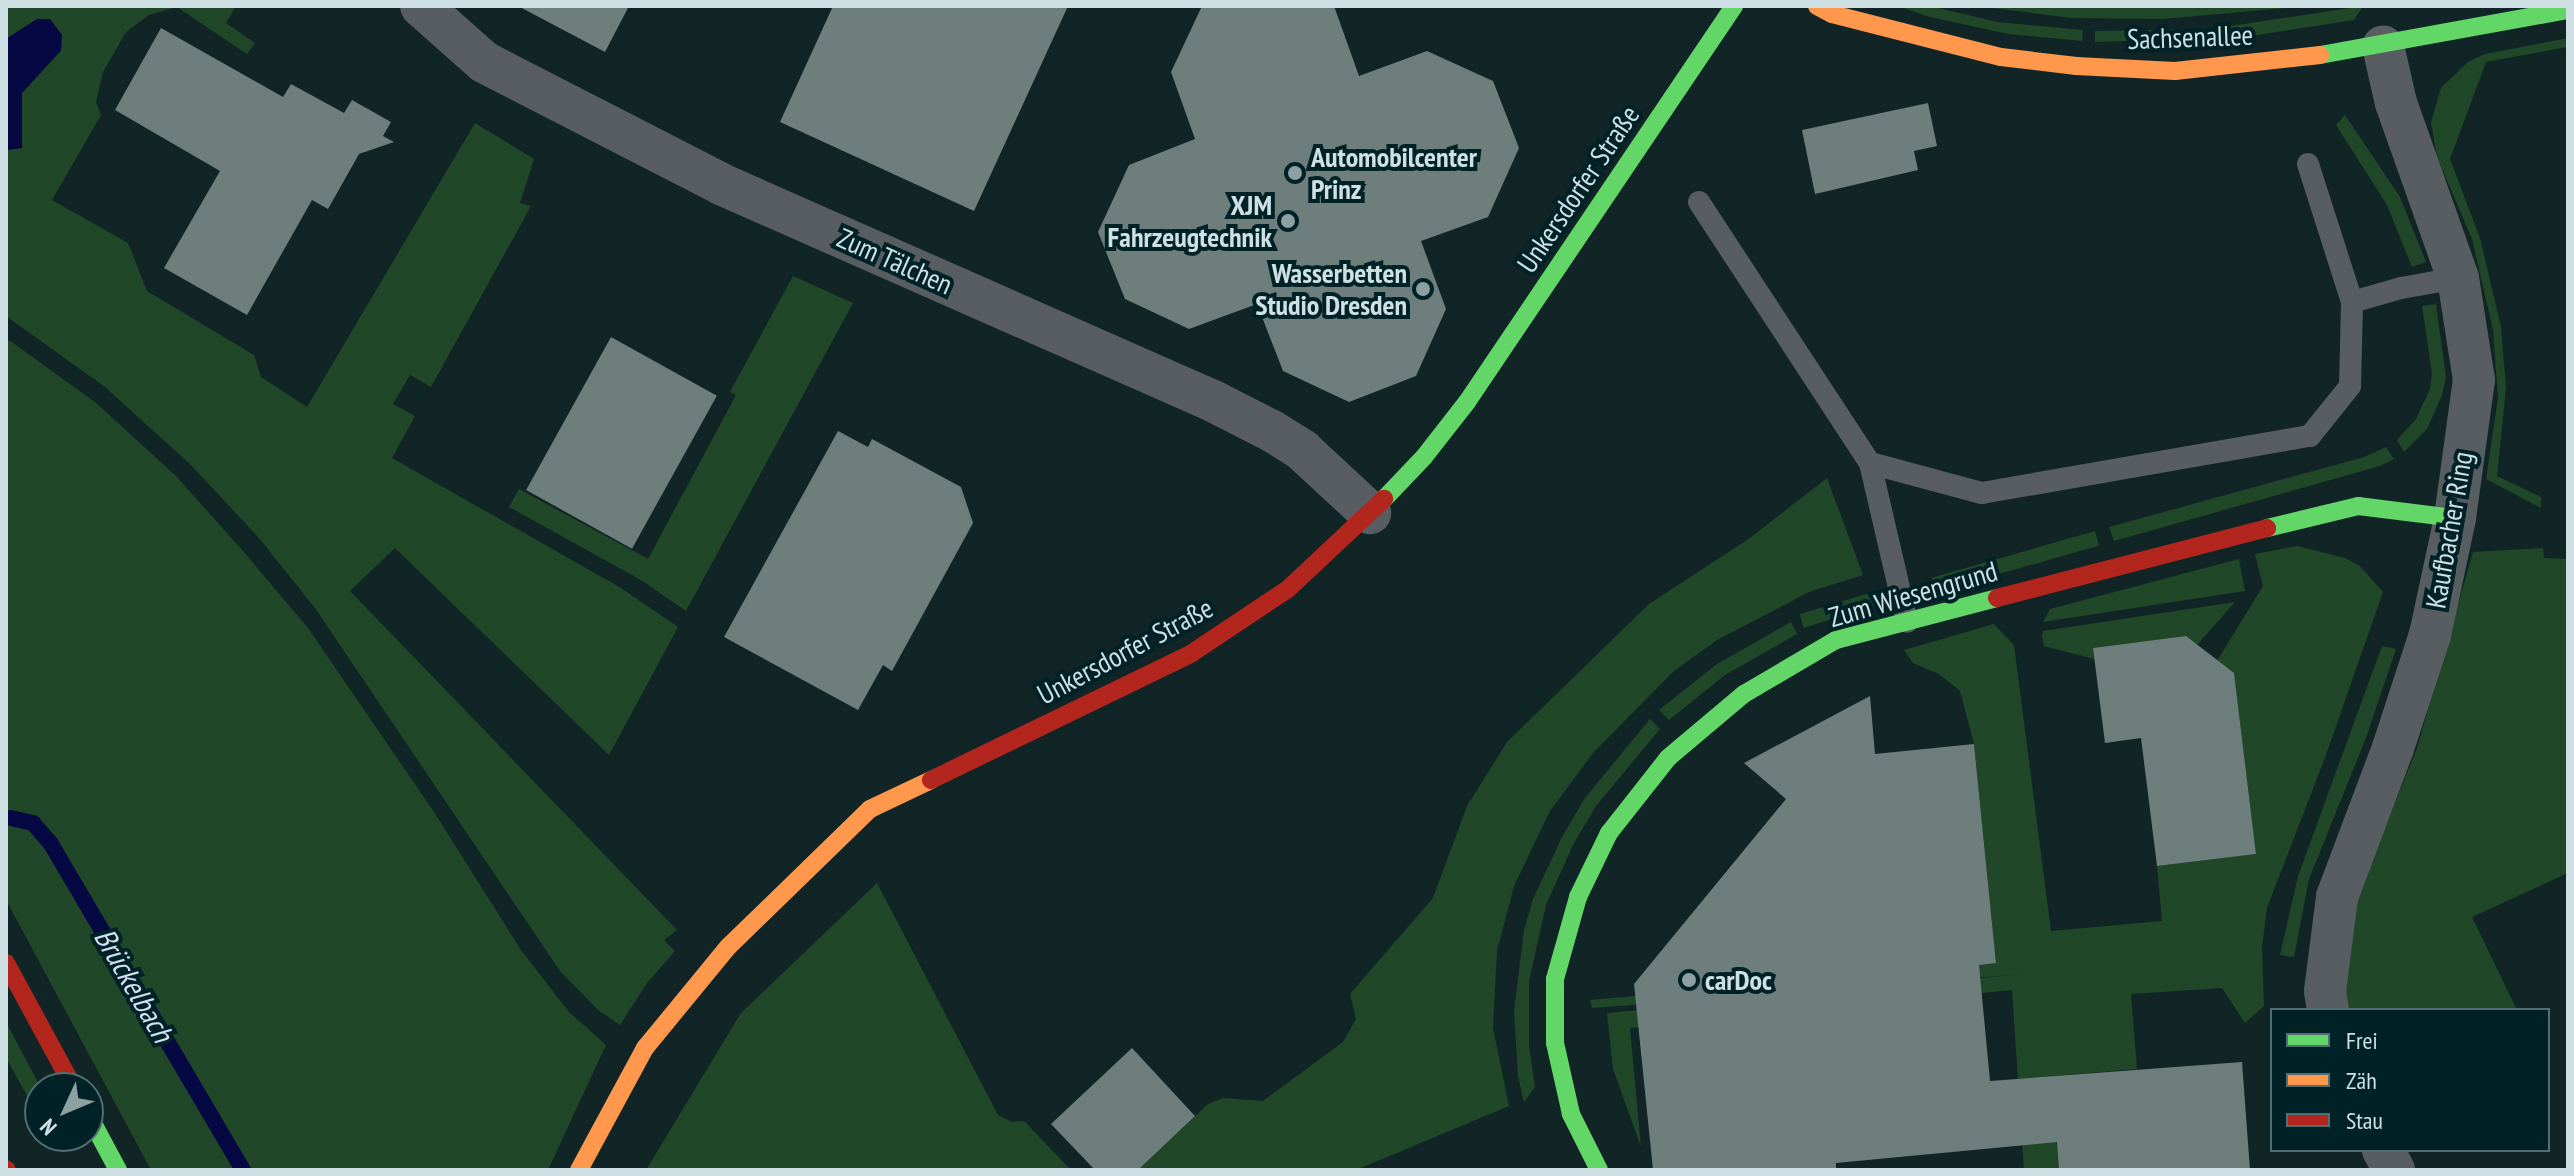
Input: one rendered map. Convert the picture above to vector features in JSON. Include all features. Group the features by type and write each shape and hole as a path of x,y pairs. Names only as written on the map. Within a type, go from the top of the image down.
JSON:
{"street":[{"name":"Zum Tälchen","path":"421,6 484,62 721,184 1213,401 1272,431 1302,450 1370,513"},
{"name":"Unkersdorfer Straße","path":"579,1170 645,1048 728,947 870,809 1192,653 1288,589 1370,513 1424,457 1467,402 1734,6"},
{"name":"Sachsenallee","path":"1817,6 1832,14 2001,57 2076,66 2175,71 2301,59 2568,10"},
{"name":"Kaufbacher Ring","path":"2328,1008 2325,991 2337,897 2393,748 2430,635 2455,518 2474,380 2458,278 2396,103 2383,46"},
{"name":"Zum Wiesengrund","path":"1599,1170 1571,1114 1555,1043 1555,979 1578,897 1609,833 1668,758 1744,694 1836,640 2358,506 2455,518"},
{"path":"6,963 65,1072"},
{"path":"104,1144 118,1170"},
{"path":"2384,1152 2394,1170"}],"lane":[{"path":"1870,463 1982,493 2310,436 2350,386 2352,302 2308,164"},
{"path":"1699,202 1870,463 1907,622"},
{"path":"2352,302 2401,288 2458,278"}],"green space":[{"path":"6,6 236,6 226,23 255,43 247,54 177,7 149,15 126,32 103,72 96,102 101,115 52,200 128,243 147,291 254,355 261,377 307,407 475,123 534,159 520,203 531,206 431,387 410,375 393,404 415,416 392,458 621,588 678,627 609,755 395,548 350,591 677,930 664,940 675,951 647,983 620,1025 598,1010 560,971 315,608 259,538 191,465 105,387 6,316 6,150 22,148 22,93 61,51 38,19 6,39"},
{"path":"1899,6 1929,6 1998,22 2083,30 2082,41 2008,34 1926,16"},
{"path":"1977,6 2308,6 2163,19 2072,18"},
{"path":"2363,6 2354,20 2245,37 2095,42 2095,31 2211,29"},
{"path":"2568,38 2568,47 2486,62 2450,159 2480,238 2501,327 2506,388 2497,476 2541,497 2541,508 2486,479 2498,398 2493,330 2472,239 2437,157 2431,122 2441,88 2468,62 2485,54"},
{"path":"2345,115 2400,197 2426,262 2412,267 2387,205 2336,125"},
{"path":"793,276 853,303 686,611 641,580 509,507 519,489 648,559 736,395 730,392"},
{"path":"2436,304 2446,377 2442,395 2427,429 2404,452 2397,440 2416,419 2430,389 2432,374 2422,306"},
{"path":"6,338 95,402 176,476 243,551 308,628 434,812 521,950 569,1012 606,1045 548,1170 151,1170 104,1082 104,1072 98,1072 6,900"},
{"path":"2386,447 2394,459 2380,466 2114,541 2109,527 2364,457"},
{"path":"1827,478 1863,575 1809,592 1717,640 1674,671 1593,753 1550,811 1514,886 1497,951 1493,1028 1509,1106 1356,1170 1138,1170 1208,1104 1223,1098 1263,1101 1343,1042 1356,1019 1350,994 1433,898 1467,806 1507,742 1649,604 1750,538"},
{"path":"2095,531 2099,545 1936,592 1932,578"},
{"path":"2297,546 2345,558 2360,566 2383,592 2326,755 2267,908 2262,947 2264,1006 2245,1023 2222,988 2131,994 2137,1069 2052,1076 2059,1170 2024,1170 2012,990 1630,1028 1641,1147 1613,1069 1607,1013 2023,974 1592,1008 1590,1000 1996,963 1974,744 1960,691 1939,674 1913,663 1904,650 1994,624 2014,645 2051,931 2162,921 2157,866 2256,854 2234,675 2217,661 2263,586 2255,554"},
{"path":"2543,548 2544,558 2568,559 2568,873 2472,917 2516,1008 2346,1008 2343,975 2357,897 2417,748 2473,552"},
{"path":"2239,559 2245,591 2043,622 2050,609"},
{"path":"1879,590 1883,603 1804,628 1800,614"},
{"path":"2235,602 2197,645 2182,637 2093,648 2094,659 2044,646 2042,637 2043,631"},
{"path":"1791,622 1797,634 1725,675 1669,720 1659,710 1717,664"},
{"path":"2382,646 2396,649 2366,738 2309,879 2294,957 2280,955 2298,876"},
{"path":"1650,719 1660,729 1596,806 1573,845 1546,905 1529,981 1529,1046 1535,1087 1524,1102 1518,1076 1514,1011 1524,930 1533,899 1562,837 1585,798"},
{"path":"877,883 998,1115 1012,1122 1024,1121 1071,1170 646,1170 741,1013"},
{"path":"6,1022 33,1072 24,1072 24,1090 6,1058"}],"shaded area":[{"path":"37,19 50,19 62,35 61,50 22,93 22,148 6,150 6,39"}],"building":[{"path":"518,6 629,6 605,52"},
{"path":"833,6 1068,6 974,211 780,122"},
{"path":"1202,6 1334,6 1359,76 1427,51 1493,81 1519,148 1488,217 1421,241 1446,309 1416,376 1349,402 1283,371 1257,304 1189,329 1125,299 1098,232 1129,165 1195,139 1171,72"},
{"path":"161,28 283,97 291,84 344,113 352,100 391,122 383,136 394,142 359,154 328,209 312,200 247,315 164,268 220,171 115,110"},
{"path":"1928,103 1937,146 1914,151 1918,170 1815,194 1802,130"},
{"path":"611,337 717,396 632,549 526,490"},
{"path":"838,431 868,447 872,439 961,487 973,523 892,671 883,665 858,710 724,637"},
{"path":"2186,636 2234,673 2256,854 2157,866 2141,738 2105,743 2093,648"},
{"path":"1870,696 1875,754 1974,744 1996,963 1979,965 1990,1081 2242,1062 2250,1170 2059,1170 2057,1142 1836,1163 1836,1170 1653,1170 1634,984 1786,799 1744,763"},
{"path":"1132,1048 1195,1116 1138,1170 1095,1170 1051,1124"}],"waterway":[{"name":"Brückelbach","path":"11,818 33,823 51,844 243,1170"}],"traffic: fast":[{"path":"1384,499 1424,457 1467,402 1734,6"},
{"path":"2320,55 2568,10"},
{"path":"2267,528 2358,506 2455,518"},
{"path":"1599,1170 1571,1114 1555,1043 1555,979 1578,897 1609,833 1668,758 1744,694 1836,640 1997,598"},
{"path":"104,1144 118,1170"}],"traffic: slow":[{"path":"1817,6 1832,14 2001,57 2076,66 2175,71 2320,55"},
{"path":"579,1170 645,1048 728,947 870,809 931,780"}],"traffic: jam":[{"path":"931,780 1192,653 1288,589 1384,499"},
{"path":"1997,598 2267,528"},
{"path":"6,963 65,1072"}],"place":[{"name":"Automobilcenter Prinz","path":"1295,173"},
{"name":"XJM Fahrzeugtechnik","path":"1288,221"},
{"name":"Wasserbetten Studio Dresden","path":"1423,289"},
{"name":"carDoc","path":"1689,980"}]}
